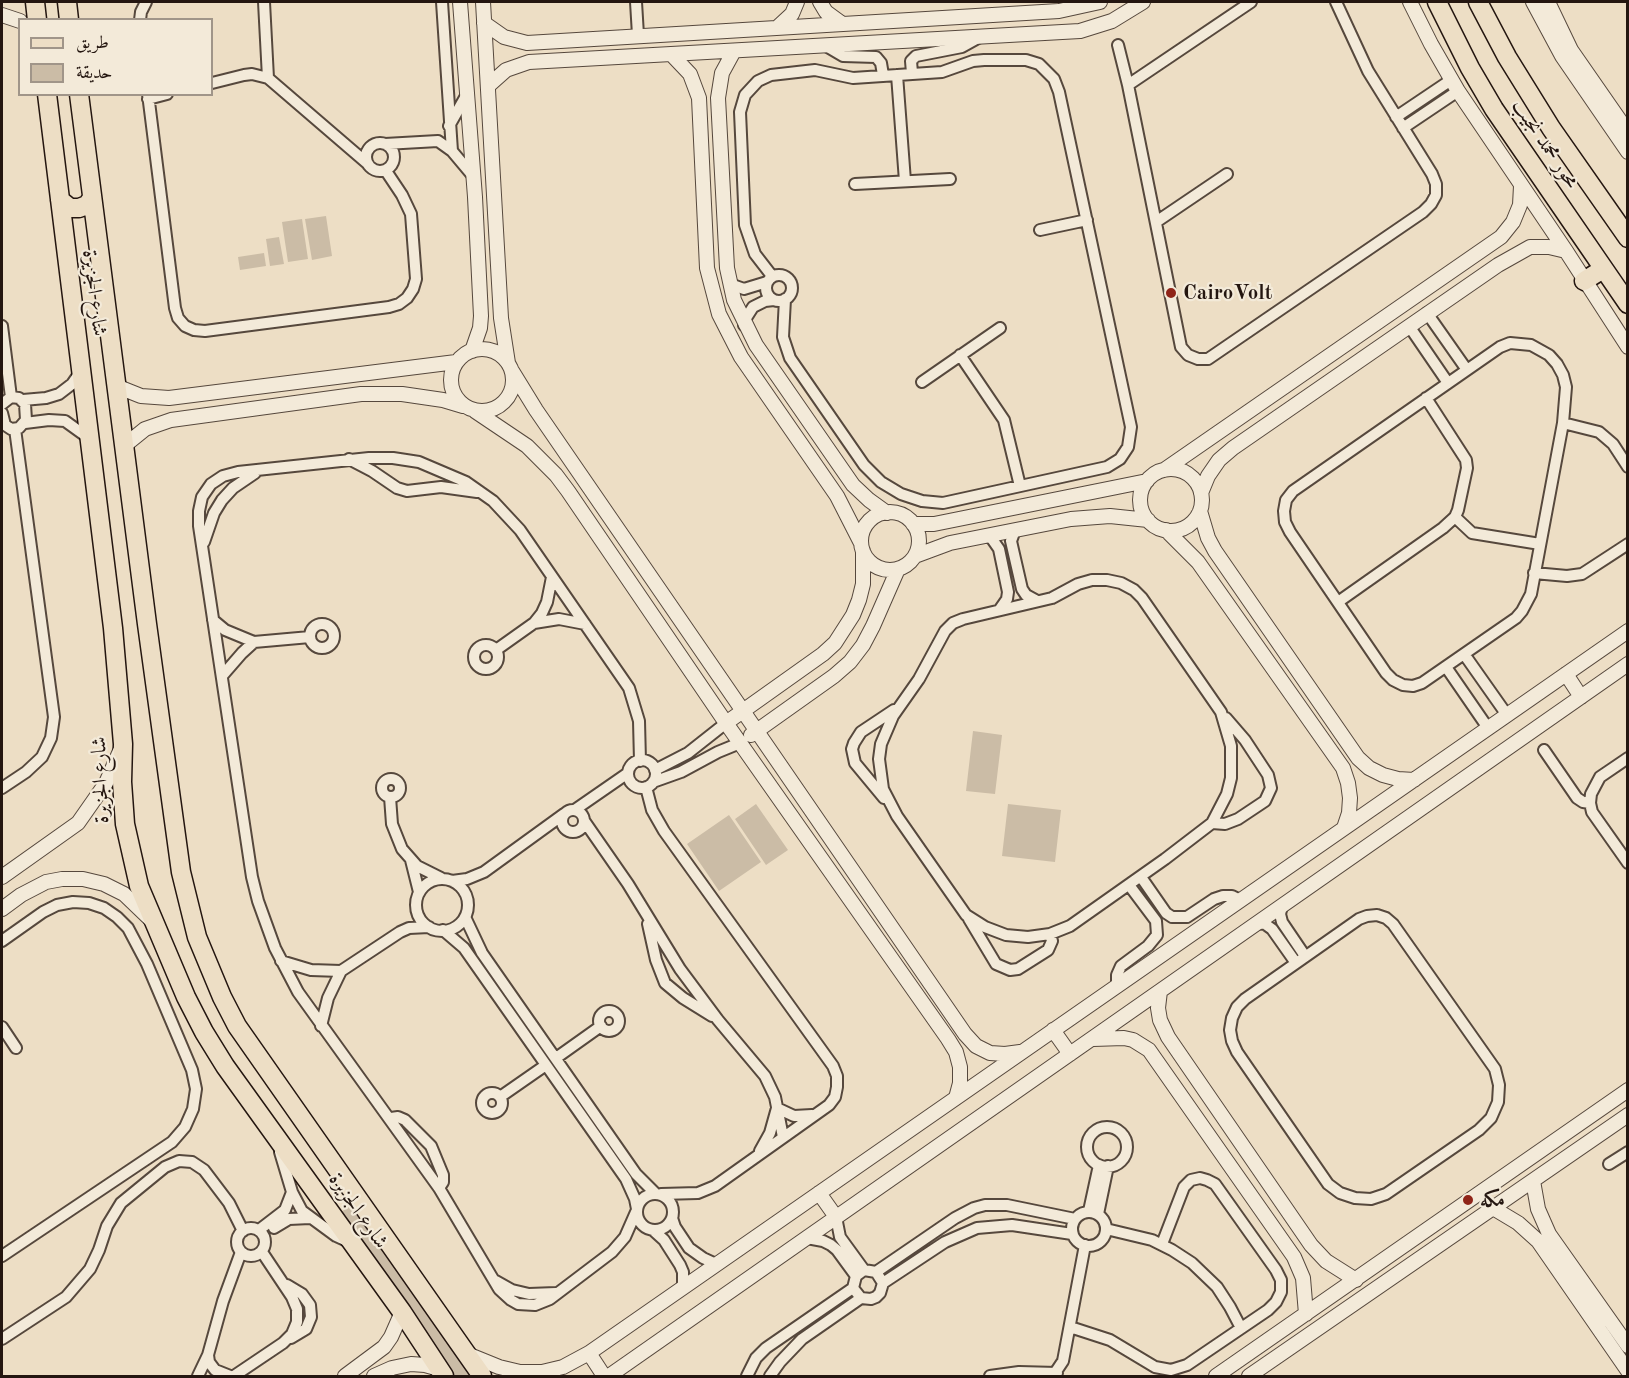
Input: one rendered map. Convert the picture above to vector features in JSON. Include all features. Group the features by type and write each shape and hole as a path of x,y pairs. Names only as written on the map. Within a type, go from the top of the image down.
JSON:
{"main road":[{"path":"35,2 37,18"},
{"path":"67,2 69,18"},
{"name":"محور محمد نجيب","path":"1437,2 1470,68 1494,109 1628,304"},
{"name":"محور محمد نجيب","path":"1478,2 1507,57 1551,128 1628,238"},
{"name":"شارع الجزيرة","path":"47,96 113,628 123,744 123,803 128,845 139,886 195,1015 238,1084 402,1312 442,1373"},
{"name":"شارع الجزيرة","path":"79,96 181,873 188,905 205,957 237,1026 482,1377"},
{"path":"60,200 70,208 79,208 87,205 92,198"},
{"path":"65,237 68,229 79,222 88,224 97,233"},
{"path":"1584,281 1603,269"},
{"path":"238,1084 255,1076 263,1064"},
{"path":"252,1103 262,1089 278,1084"}],"street":[{"path":"140,18 146,2"},
{"path":"442,2 452,151"},
{"path":"460,2 481,316 480,328 472,351"},
{"path":"124,446 145,429 171,420 362,394 402,394 433,398 469,408 494,410 508,398 513,380 501,318 483,2"},
{"path":"636,2 638,35"},
{"path":"778,27 792,14 796,2"},
{"path":"820,2 826,12 841,23"},
{"path":"484,22 504,37 527,43 1059,11 1100,2"},
{"path":"488,86 506,70 529,62 1088,29 1112,21 1143,2"},
{"path":"1128,85 1251,2"},
{"path":"1118,45 1182,347 1188,355 1198,360 1208,359 1423,212 1436,195 1436,184 1354,44 1336,2"},
{"path":"1410,2 1454,85 1628,347"},
{"path":"1533,2 1562,57 1628,152"},
{"path":"1548,2 1571,50 1628,132"},
{"path":"263,3 268,78"},
{"path":"2,15 18,20"},
{"path":"912,74 911,61 916,56 962,47 980,37"},
{"path":"826,46 843,56 876,57 881,63 883,75"},
{"path":"734,51 722,73 718,98 727,267 730,284 744,325 756,345 853,485 887,513"},
{"path":"651,780 823,654 845,630 859,600 863,584 862,547 863,532 868,523 877,516 887,513 897,513 906,517 918,534 919,546 915,556 907,564 897,569 889,570 873,564 862,547 837,496 741,357 719,314 708,268 699,98 690,74 671,54"},
{"path":"984,60 1026,60 1045,68 1057,85 1131,427 1131,441 1125,454 1107,467 943,503 933,503 901,494 880,482 864,465 787,352 779,299 767,292 770,279 755,254 745,225 740,112 745,95 758,81 778,74 815,70 846,77 897,75 948,71 969,62 984,60"},
{"path":"213,83 252,74 268,78 375,171 386,171 393,164 394,154 385,144"},
{"path":"897,75 905,181"},
{"path":"1396,117 1454,85"},
{"path":"1403,128 1454,85"},
{"path":"438,141 466,96"},
{"path":"148,97 175,308 178,318 185,326 194,330 205,331 389,307 407,298 416,279 411,214 386,171"},
{"path":"368,164 366,154 375,144 438,141 452,151 473,177"},
{"path":"1156,222 1227,174"},
{"path":"855,184 950,179"},
{"path":"1200,511 1194,520 1177,530 1156,527 1142,511 1140,501 1142,490 1155,474 1501,237 1513,222 1520,205 1521,186"},
{"path":"1040,230 1087,220"},
{"path":"1201,493 1213,468 1233,448 1514,254 1530,247 1549,246 1566,251"},
{"path":"730,284 744,289 784,275 792,283 790,294 753,307 744,325"},
{"path":"1427,313 1467,370"},
{"path":"2,326 11,397"},
{"path":"1409,326 1448,383"},
{"path":"922,381 1000,328"},
{"path":"1510,343 1531,345 1541,349 1557,364 1563,375 1566,401 1563,423 1531,594 1522,611 1515,618 1422,683 1413,686 1403,685 1386,673 1290,532 1285,522 1286,500 1293,491 1467,370 1500,346 1510,343"},
{"path":"956,1098 960,1083 960,1067 956,1052 556,475 527,446 456,399 450,380 456,362 463,355 482,349 492,351 501,355 510,367 536,410 965,1034 976,1046 990,1053 1022,1052"},
{"path":"960,355 1004,420 1020,486"},
{"path":"116,386 141,396 169,398 456,362"},
{"path":"11,397 23,400 46,398 59,394 72,384 81,371"},
{"path":"2,404 11,397"},
{"path":"1338,602 1443,528 1455,517 1467,468 1466,460 1426,398"},
{"path":"23,400 25,423"},
{"path":"2,419 8,427 15,429 25,423 65,421 90,440"},
{"path":"1563,423 1599,432 1613,444 1628,467"},
{"path":"2,788 27,772 42,757 51,738 54,717 15,429"},
{"path":"383,478 393,458"},
{"path":"640,761 639,721 629,688 506,513 466,482 432,466 393,458 348,459 223,476 211,484 202,497 199,511 213,620 252,877 266,925 298,992 391,1118 439,1188 496,1281 512,1290 529,1294 556,1293 605,1257 625,1237 643,1198 658,1194 698,1193"},
{"path":"348,459 397,488 407,491 454,488 481,493"},
{"path":"431,489 432,466"},
{"path":"203,544 207,528 222,500 246,478 261,470"},
{"path":"1164,470 1183,471 1198,484 1201,493 1200,511 1208,538 1215,550 1358,758 1369,768 1383,775 1414,780"},
{"path":"913,524 934,525 1147,481"},
{"path":"1033,483 1038,503"},
{"path":"915,556 950,543 1090,517 1129,517 1148,520"},
{"path":"1455,517 1472,533 1540,544"},
{"path":"1015,530 1011,541 1022,589 1026,595 1037,601"},
{"path":"1166,530 1198,562 1342,768 1348,783 1350,798 1344,828"},
{"path":"987,536 996,543 999,549 1008,592 1007,599 1000,609"},
{"path":"1534,573 1567,576 1582,574 1628,544"},
{"path":"628,773 628,778 636,787 651,780 681,772 740,743 834,676 850,662 863,645 897,569"},
{"path":"496,650 534,623 548,602 552,577"},
{"path":"889,803 881,782 879,759 886,729 919,680 945,630 953,623 963,619 1052,598 1078,584 1092,580 1107,580 1121,583 1134,590 1221,712 1245,740 1268,775 1271,788 1264,801 1238,819 1225,824 1212,823"},
{"path":"548,602 559,619"},
{"path":"534,623 559,619 585,624"},
{"path":"213,620 225,630 254,642 310,636"},
{"path":"467,1354 499,1367 520,1372 542,1372 563,1367 589,1353 1628,631"},
{"path":"222,676 254,642"},
{"path":"1464,654 1507,715"},
{"path":"609,1377 1628,664"},
{"path":"1446,667 1488,728"},
{"path":"1566,674 1581,697"},
{"path":"900,707 861,732 857,737 852,749 858,768 889,803 966,915 992,958 1002,968 1018,969 1044,953 1051,946 1050,934"},
{"path":"966,915 985,927 1006,935 1028,938 1050,934 1070,926 1141,877 1212,823 1227,794 1232,770 1231,746 1221,712"},
{"path":"21,895 5,875 78,823 106,783 123,744"},
{"path":"1544,750 1577,798 1590,803"},
{"path":"1628,758 1599,777 1591,794 1590,803 1592,812 1628,863"},
{"path":"419,892 432,880 467,879 484,872 567,811 576,809 628,773 632,765 640,761 649,762 652,810 664,831 833,1066 837,1076 837,1087 835,1097 828,1106 715,1186 684,1202 668,1225 662,1229 625,1237"},
{"path":"390,797 392,824 402,849 410,860 424,871 459,885 467,900"},
{"path":"576,809 581,812 585,822 628,884 692,986 765,1076 775,1097 783,1137"},
{"path":"564,814 562,824 571,832 603,848"},
{"path":"538,833 571,832 583,827 585,822"},
{"path":"410,860 419,892 416,910 418,917 429,927"},
{"path":"321,1026 328,998 341,971 400,932 419,927 442,930 459,924 465,916 467,900 484,872"},
{"path":"1141,877 1166,913 1172,917 1187,917 1214,899 1223,896 1232,896 1240,900"},
{"path":"2,909 21,895 46,882 83,879 104,884 124,894 156,926"},
{"path":"1117,986 1117,975 1121,966 1148,946 1156,935 1156,921 1129,885"},
{"path":"2,941 43,912 57,905 73,902 89,903 104,908 117,917 128,928 147,964 192,1070 196,1089 193,1109 185,1127 172,1142 2,1256"},
{"path":"1282,906 1280,914 1282,922 1301,960"},
{"path":"400,932 416,910"},
{"path":"646,915 656,960 665,983 683,998 718,1020"},
{"path":"1367,915 1386,918 1393,924 1495,1069 1499,1085 1498,1102 1491,1118 1479,1130 1386,1194 1371,1199 1355,1198 1340,1193 1328,1184 1232,1041 1230,1030 1237,1007 1301,960 1367,915"},
{"path":"465,916 482,953 626,1179 635,1199 638,1220 664,1240 676,1257 683,1272 683,1287"},
{"path":"1257,923 1265,924 1272,929 1301,960"},
{"path":"442,930 464,948 636,1174 658,1194 671,1202 677,1231 689,1248 716,1264"},
{"path":"656,960 670,954"},
{"path":"282,961 311,970 341,971"},
{"path":"683,998 692,986"},
{"path":"1160,991 1158,1008 1160,1020 1168,1037 1311,1245 1326,1261 1356,1280"},
{"path":"500,1097 601,1026"},
{"path":"2,1027 16,1048"},
{"path":"1053,1030 1070,1053"},
{"path":"1093,1039 1124,1038 1133,1040 1149,1050 1294,1257 1303,1278 1306,1314"},
{"path":"1216,1377 1628,1090"},
{"path":"777,1108 785,1113 803,1117 820,1111"},
{"path":"757,1155 770,1132 777,1108"},
{"path":"1249,1377 1628,1115"},
{"path":"391,1118 398,1117 405,1120 431,1146 443,1175 443,1182 439,1188"},
{"path":"272,1130 292,1192 302,1210 336,1236 354,1245"},
{"path":"1609,1164 1628,1152"},
{"path":"2,1339 66,1297 90,1269 107,1226 121,1203 165,1167 179,1161 192,1162 204,1170 229,1203 243,1231"},
{"path":"1093,1213 1103,1166"},
{"path":"1070,1327 1110,1340 1155,1367 1171,1370 1187,1365 1241,1328 1276,1302 1281,1292 1281,1280 1276,1270 1215,1184 1200,1178 1191,1180 1184,1186 1162,1244"},
{"path":"1533,1180 1538,1209 1549,1234 1628,1346"},
{"path":"261,1233 285,1210 292,1192"},
{"path":"819,1192 836,1217 840,1237 860,1273"},
{"path":"807,1238 815,1238 831,1245 860,1273 876,1272 955,1218 985,1205 1007,1205 1075,1219"},
{"path":"1493,1208 1518,1223 1538,1241 1628,1371"},
{"path":"1081,1213 1093,1213 1105,1223 1106,1229 1103,1239 1090,1246 1075,1239 1072,1234 1072,1224 1081,1213"},
{"path":"261,1233 289,1219 310,1218"},
{"path":"770,1377 801,1339 861,1298 876,1297 883,1283 945,1242 977,1228 1012,1225 1072,1234"},
{"path":"198,1377 208,1355 223,1301 241,1252 237,1241 243,1231 251,1228 261,1233 265,1244 262,1252 251,1256 241,1252"},
{"path":"1106,1229 1143,1237 1162,1244 1192,1263 1224,1297 1241,1328"},
{"path":"2,1245 20,1243"},
{"path":"990,1377 1019,1372 1055,1375 1063,1361 1085,1245"},
{"path":"676,1257 689,1248"},
{"path":"208,1355 209,1362 215,1370 232,1377 283,1343 292,1334 297,1322 297,1309 283,1282 262,1252"},
{"path":"876,1272 883,1283"},
{"path":"747,1377 756,1359 766,1348 853,1288 860,1273"},
{"path":"853,1288 861,1298"},
{"path":"345,1377 384,1347 402,1312"},
{"path":"1260,1346 1271,1361"},
{"path":"589,1353 604,1377"},
{"path":"362,1364 372,1377 392,1368 411,1364 442,1373"}],"green space":[{"path":"326,216 332,256 312,260 305,219"},
{"path":"302,219 308,259 288,262 282,222"},
{"path":"279,237 284,264 270,266 266,239"},
{"path":"264,253 266,266 240,270 238,257"},
{"path":"973,731 1002,735 995,794 966,791"},
{"path":"756,804 788,850 766,865 735,819"},
{"path":"1008,804 1061,810 1055,862 1002,856"},
{"path":"729,815 761,862 719,891 687,844"},
{"path":"352,1205 470,1376 453,1376 341,1212"}],"place":[{"name":"CairoVolt","path":"1171,293"},
{"name":"مكه","path":"1468,1200"}]}
